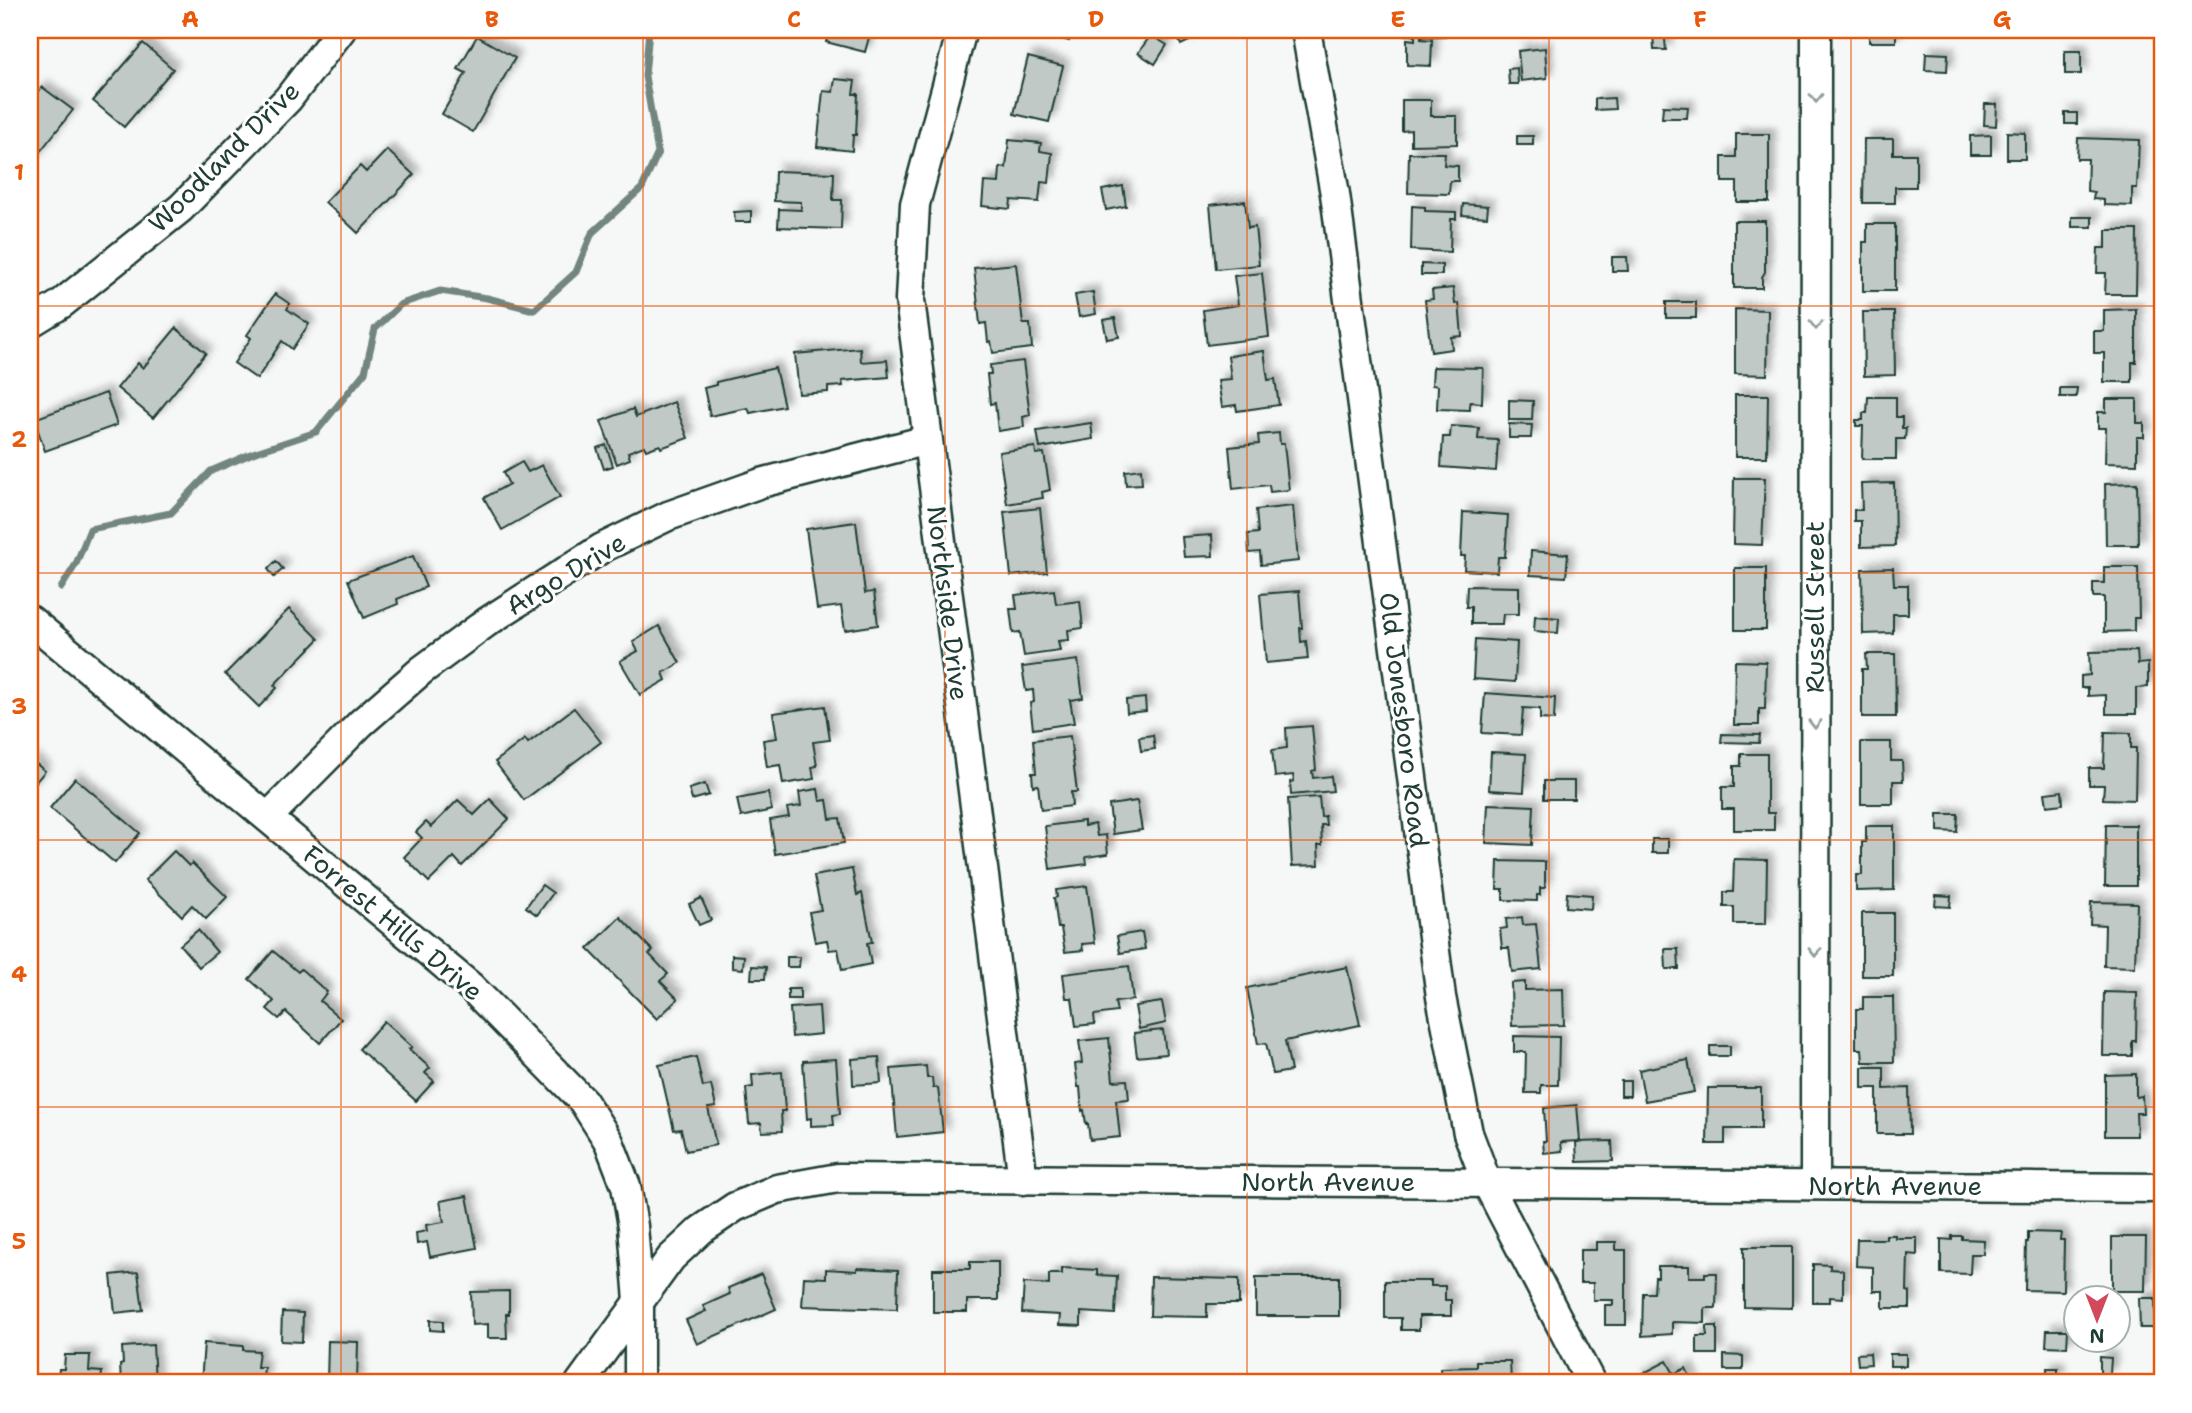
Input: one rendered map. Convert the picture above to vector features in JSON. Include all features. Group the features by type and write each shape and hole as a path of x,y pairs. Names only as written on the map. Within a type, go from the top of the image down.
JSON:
{"street":[{"name":"Woodland Drive","path":"30,323 61,304 181,208 288,99 341,30"},
{"name":"Northside Drive","path":"961,30 915,204 910,300 1023,1180"},
{"name":"Old Jonesboro Road","path":"1306,30 1335,194 1441,997 1468,1133 1487,1183 1591,1383"},
{"name":"Russell Street","path":"1815,1185 1816,30"},
{"name":"Argo Drive","path":"268,817 361,723 422,670 487,622 602,548 668,516 761,482 927,440"},
{"name":"Forrest Hills Drive","path":"30,620 471,986 583,1101 608,1142 626,1186 634,1226 639,1301 639,1383"},
{"name":"North Avenue","path":"580,1383 671,1258 701,1230 735,1207 777,1189 838,1178 2162,1188"}],"building":[{"path":"829,30 871,30 865,52 826,42"},
{"path":"1034,30 1073,30 1069,41"},
{"path":"1174,30 1212,30 1181,45"},
{"path":"1378,30 1446,30 1445,37 1421,36 1421,39 1432,40 1431,66 1407,65 1407,39 1415,40 1415,35 1378,34"},
{"path":"1653,30 1664,30 1666,50 1654,50"},
{"path":"1869,30 1896,30 1896,42 1869,42"},
{"path":"1151,35 1167,45 1155,64 1138,53"},
{"path":"477,36 515,58 473,132 442,114 466,73 458,69"},
{"path":"143,43 173,69 124,127 93,101"},
{"path":"1545,48 1547,78 1521,81 1518,51"},
{"path":"2065,51 2081,51 2081,74 2065,74"},
{"path":"1926,53 1948,54 1947,71 1925,70"},
{"path":"1028,57 1063,66 1049,122 1014,114"},
{"path":"1517,68 1518,84 1509,84 1508,69"},
{"path":"835,79 855,81 853,94 858,94 856,135 853,135 852,151 817,147 823,91 833,92"},
{"path":"42,87 73,110 31,163 30,112 34,107 30,103"},
{"path":"1614,98 1615,109 1595,110 1595,99"},
{"path":"1402,100 1431,100 1431,116 1457,116 1457,144 1411,145 1411,130 1402,131"},
{"path":"1985,104 1997,104 1996,126 1984,125"},
{"path":"1663,106 1688,107 1687,118 1662,118"},
{"path":"2065,113 2077,113 2077,124 2065,124"},
{"path":"2007,132 2025,133 2025,159 2007,159"},
{"path":"1736,134 1769,134 1769,202 1737,202 1737,182 1722,182 1722,157 1736,157"},
{"path":"1991,135 1991,155 1970,155 1970,136"},
{"path":"1517,136 1533,136 1533,145 1517,145"},
{"path":"2078,138 2139,140 2137,188 2132,188 2132,206 2104,205 2104,200 2093,199 2094,192 2087,191 2088,159 2077,159"},
{"path":"1864,139 1893,139 1893,154 1916,154 1916,187 1895,187 1895,203 1863,203"},
{"path":"1009,140 1041,143 1040,151 1052,153 1049,183 1041,182 1039,202 1011,200 1010,209 982,206 984,182 999,183 1000,167 1006,168"},
{"path":"387,150 414,175 358,233 325,202 360,166 366,172"},
{"path":"1409,153 1445,153 1444,165 1458,166 1458,181 1450,181 1449,194 1408,193"},
{"path":"775,171 834,173 833,200 842,200 841,229 778,227 779,209 801,210 801,202 774,201"},
{"path":"1123,186 1126,206 1106,210 1102,190"},
{"path":"1245,201 1248,228 1255,227 1259,265 1216,269 1210,205"},
{"path":"1463,204 1488,206 1487,217 1462,215"},
{"path":"1412,206 1425,207 1425,211 1456,212 1456,219 1451,219 1450,252 1411,250"},
{"path":"751,211 751,222 735,222 734,212"},
{"path":"2072,217 2092,217 2092,227 2072,227"},
{"path":"1734,221 1765,221 1765,272 1762,288 1734,288"},
{"path":"1867,224 1895,224 1895,291 1863,291 1863,242 1867,242"},
{"path":"2106,230 2137,230 2136,294 2105,294 2106,273 2097,273 2098,248 2106,248"},
{"path":"1612,257 1627,257 1628,271 1612,271"},
{"path":"1016,264 1023,324 1030,324 1032,348 993,353 991,341 988,342 986,323 980,324 974,268"},
{"path":"1421,264 1442,265 1442,275 1421,275"},
{"path":"1262,273 1269,337 1207,345 1203,310 1238,305 1234,276"},
{"path":"1453,288 1455,304 1459,303 1462,336 1451,337 1452,349 1431,352 1425,300 1433,299 1432,290"},
{"path":"1093,292 1096,314 1079,317 1075,295"},
{"path":"275,294 290,304 287,309 309,324 292,349 282,341 257,379 234,363 251,338 247,335"},
{"path":"1666,302 1696,302 1696,318 1666,318"},
{"path":"1735,309 1768,310 1767,375 1735,374"},
{"path":"2136,309 2136,362 2132,362 2132,382 2104,382 2104,353 2094,353 2094,331 2104,331 2104,310"},
{"path":"1863,312 1894,312 1895,375 1864,376"},
{"path":"1115,318 1119,337 1107,339 1103,320"},
{"path":"176,328 206,353 153,418 117,388 138,363 143,368"},
{"path":"860,348 861,362 887,360 889,377 842,381 843,386 828,387 828,392 799,394 795,354"},
{"path":"1264,351 1268,380 1275,379 1279,405 1237,411 1236,405 1222,407 1218,380 1231,379 1228,356"},
{"path":"1023,361 1030,415 1023,417 1024,427 998,431 995,403 990,404 987,374 991,374 990,365"},
{"path":"1433,367 1483,368 1482,403 1470,402 1470,410 1437,409 1438,386 1432,385"},
{"path":"775,368 784,406 750,413 748,408 710,416 704,388 716,385 716,382"},
{"path":"2060,388 2077,388 2076,397 2060,397"},
{"path":"106,393 117,425 45,451 34,419"},
{"path":"1735,395 1768,395 1767,457 1735,457"},
{"path":"1868,397 1896,397 1896,417 1902,417 1902,428 1906,428 1905,439 1896,439 1896,459 1862,459 1863,426 1856,426 1856,420 1863,420 1863,413 1867,413"},
{"path":"2106,399 2137,399 2137,423 2144,423 2144,437 2137,437 2137,464 2105,463 2106,428 2098,428 2098,412 2106,412"},
{"path":"1509,400 1533,401 1532,420 1509,420"},
{"path":"674,402 688,438 661,448 660,445 646,450 644,446 628,452 630,459 617,464 601,421 633,409 636,417"},
{"path":"1091,423 1093,439 1040,448 1037,431"},
{"path":"1509,424 1532,425 1531,438 1509,438"},
{"path":"1451,426 1479,428 1478,439 1498,440 1496,471 1441,467 1443,437 1450,437"},
{"path":"1279,433 1280,444 1284,444 1289,490 1270,492 1269,485 1233,489 1229,447 1259,444 1258,435"},
{"path":"606,445 613,466 604,469 597,448"},
{"path":"1035,447 1036,454 1044,453 1050,490 1042,492 1043,498 1007,504 999,452"},
{"path":"522,462 528,472 542,465 560,497 502,530 484,498 509,484 503,473"},
{"path":"1141,469 1142,484 1126,485 1125,471"},
{"path":"1734,478 1765,478 1762,545 1733,544"},
{"path":"1894,483 1895,546 1861,547 1861,521 1854,521 1854,510 1862,510 1861,484"},
{"path":"2137,483 2138,545 2106,545 2105,484"},
{"path":"1293,506 1298,561 1261,565 1260,552 1249,553 1248,534 1258,533 1256,510"},
{"path":"1040,508 1047,572 1011,576 1004,512"},
{"path":"1463,512 1508,515 1505,557 1498,557 1497,572 1464,570 1465,556 1461,556"},
{"path":"856,522 865,593 874,592 878,625 845,630 841,606 817,609 806,529"},
{"path":"1212,535 1213,556 1184,557 1182,537"},
{"path":"1531,551 1568,554 1566,577 1530,575"},
{"path":"413,556 426,587 397,599 398,604 364,618 348,580"},
{"path":"276,561 283,569 274,577 268,569"},
{"path":"2104,567 2138,567 2139,618 2134,618 2134,631 2104,632 2104,597 2093,597 2093,583 2104,583"},
{"path":"1735,568 1766,568 1766,630 1735,630"},
{"path":"1893,568 1894,585 1908,585 1908,614 1893,614 1893,633 1863,634 1862,569"},
{"path":"1467,586 1519,587 1519,614 1503,614 1502,624 1471,624 1471,607 1466,607"},
{"path":"1054,590 1056,604 1080,601 1083,628 1068,630 1069,640 1058,641 1060,651 1024,656 1020,632 1013,633 1010,609 1017,609 1015,595"},
{"path":"1299,591 1301,642 1306,641 1308,659 1266,663 1260,594"},
{"path":"289,609 319,639 274,685 277,688 259,707 225,674"},
{"path":"1535,616 1559,618 1558,633 1534,631"},
{"path":"659,626 680,663 663,673 666,680 640,695 620,661 638,651 633,642"},
{"path":"1475,639 1517,642 1515,682 1473,679"},
{"path":"2137,651 2138,664 2148,663 2148,687 2136,688 2136,714 2106,714 2106,695 2088,696 2088,688 2081,688 2081,676 2090,675 2089,652"},
{"path":"1866,654 1895,654 1896,717 1862,717 1862,669 1867,669"},
{"path":"1078,660 1083,698 1070,700 1074,723 1033,729 1030,703 1034,702 1033,690 1026,691 1022,667"},
{"path":"1735,661 1766,662 1765,709 1759,709 1759,725 1734,725"},
{"path":"1485,693 1555,698 1554,720 1540,719 1540,709 1523,708 1521,735 1482,733"},
{"path":"1145,698 1146,711 1127,713 1126,700"},
{"path":"825,706 830,740 813,742 817,766 812,767 814,779 783,784 780,765 767,767 763,740 777,738 773,713"},
{"path":"574,708 601,742 524,800 495,762 525,739 528,743"},
{"path":"1312,726 1316,770 1312,771 1313,778 1331,776 1333,791 1291,795 1290,782 1294,781 1293,775 1275,777 1272,750 1287,748 1286,728"},
{"path":"2105,732 2131,733 2131,748 2136,748 2135,800 2103,799 2104,785 2089,785 2089,768 2104,768"},
{"path":"1722,734 1760,735 1759,743 1721,742"},
{"path":"1153,735 1155,749 1141,751 1139,737"},
{"path":"1070,736 1077,792 1071,792 1072,806 1041,810 1038,785 1033,786 1032,773 1036,773 1033,740"},
{"path":"1861,742 1891,742 1891,761 1902,761 1903,781 1893,781 1893,804 1861,804"},
{"path":"1491,752 1526,754 1524,792 1489,790"},
{"path":"1741,754 1767,754 1767,813 1774,813 1774,830 1734,830 1734,809 1722,809 1722,787 1734,787 1734,766 1741,766"},
{"path":"30,759 45,771 30,789"},
{"path":"75,778 140,833 115,863 50,808"},
{"path":"1544,781 1574,781 1574,799 1544,799"},
{"path":"705,784 709,795 692,800 689,789"},
{"path":"818,789 820,801 827,800 830,819 840,818 844,843 775,854 770,820 789,817 787,808 801,806 799,792"},
{"path":"2062,791 2063,804 2047,806 2045,793"},
{"path":"768,793 772,810 741,817 737,799"},
{"path":"1319,797 1321,817 1325,816 1326,825 1321,825 1319,865 1292,866 1288,799"},
{"path":"490,799 509,819 462,866 454,857 429,882 404,857 422,838 416,832 426,822 431,827 458,800 474,815"},
{"path":"1137,801 1142,830 1113,834 1109,805"},
{"path":"1488,804 1534,806 1532,845 1486,843"},
{"path":"1938,814 1958,814 1957,832 1938,831"},
{"path":"1084,821 1084,826 1095,824 1097,836 1106,835 1108,854 1086,857 1087,864 1050,869 1045,826"},
{"path":"2106,825 2136,825 2136,886 2105,886"},
{"path":"1866,826 1894,826 1894,890 1856,891 1856,875 1862,875 1862,842 1866,842"},
{"path":"1652,839 1668,839 1668,853 1652,853"},
{"path":"174,851 189,866 192,863 227,897 206,919 192,905 182,916 145,880"},
{"path":"1734,859 1767,860 1766,924 1734,924 1734,907 1724,907 1724,892 1733,892"},
{"path":"1498,861 1545,862 1545,888 1540,888 1537,901 1503,900 1503,889 1497,889"},
{"path":"852,869 857,895 862,893 872,942 867,943 871,964 842,970 838,949 829,950 827,940 815,942 809,912 821,910 814,876"},
{"path":"542,885 553,893 537,915 526,907"},
{"path":"1087,886 1095,943 1082,944 1083,950 1065,952 1061,928 1058,928 1054,898 1057,897 1056,890"},
{"path":"1567,893 1592,895 1591,909 1566,907"},
{"path":"1936,895 1951,896 1950,907 1935,906"},
{"path":"701,898 711,920 699,925 689,904"},
{"path":"2091,902 2137,903 2135,967 2104,966 2105,925 2090,924"},
{"path":"1862,913 1893,913 1893,976 1862,976"},
{"path":"620,917 653,951 649,954 668,974 660,981 678,999 657,1019 588,949"},
{"path":"1522,917 1523,925 1536,924 1541,969 1512,972 1509,948 1502,948 1500,929 1507,928 1506,919"},
{"path":"198,930 217,952 199,967 180,945"},
{"path":"1142,932 1145,949 1120,953 1117,936"},
{"path":"1665,949 1678,949 1679,969 1666,969"},
{"path":"273,951 298,972 301,969 327,992 320,1001 341,1019 320,1043 286,1012 279,1019 267,1009 274,1001 249,979"},
{"path":"732,955 744,956 743,969 732,968"},
{"path":"787,957 800,957 799,967 787,967"},
{"path":"752,966 766,967 765,979 751,979"},
{"path":"1129,966 1133,1000 1115,1002 1117,1012 1094,1015 1095,1024 1076,1026 1072,998 1066,998 1063,974"},
{"path":"1347,967 1360,1025 1285,1041 1291,1071 1273,1074 1266,1043 1258,1044 1247,988"},
{"path":"1525,982 1525,990 1563,989 1564,1025 1512,1026 1511,983"},
{"path":"788,989 800,989 800,999 788,999"},
{"path":"2104,992 2137,993 2136,1041 2132,1041 2132,1056 2103,1056"},
{"path":"1863,997 1893,997 1894,1062 1863,1062 1862,1049 1856,1049 1856,1009 1863,1009"},
{"path":"1162,1002 1166,1023 1139,1029 1135,1006"},
{"path":"819,1006 821,1034 792,1037 790,1008"},
{"path":"384,1021 430,1068 425,1073 434,1081 416,1101 359,1049"},
{"path":"1163,1030 1166,1054 1137,1057 1134,1033"},
{"path":"1514,1036 1559,1037 1558,1085 1541,1085 1541,1093 1525,1093 1526,1052 1514,1052"},
{"path":"1109,1038 1113,1081 1127,1080 1129,1099 1116,1100 1120,1137 1090,1140 1088,1124 1084,1110 1082,1111 1075,1064 1082,1063 1079,1041"},
{"path":"1710,1046 1730,1046 1730,1056 1710,1056"},
{"path":"696,1057 703,1087 711,1085 716,1107 708,1108 716,1145 686,1151 681,1129 674,1130 659,1065"},
{"path":"879,1057 881,1083 853,1085 852,1059"},
{"path":"836,1059 840,1114 833,1115 834,1125 811,1126 811,1118 807,1119 803,1061"},
{"path":"1688,1060 1694,1092 1645,1101 1639,1070"},
{"path":"926,1066 927,1078 932,1078 933,1088 938,1088 943,1132 897,1137 891,1069"},
{"path":"1862,1067 1884,1067 1884,1089 1909,1088 1910,1134 1877,1134 1877,1088 1862,1088"},
{"path":"782,1072 785,1111 781,1111 782,1131 762,1132 761,1123 749,1124 746,1088 753,1087 752,1075"},
{"path":"2136,1074 2136,1097 2142,1096 2143,1113 2136,1113 2137,1136 2105,1136 2105,1075"},
{"path":"1621,1081 1630,1081 1630,1096 1621,1096"},
{"path":"1708,1088 1761,1088 1761,1129 1725,1129 1725,1144 1707,1144"},
{"path":"1577,1105 1580,1141 1561,1142 1562,1151 1544,1153 1544,1108"},
{"path":"1612,1141 1613,1161 1577,1162 1576,1142"},
{"path":"467,1196 477,1248 430,1257 427,1242 417,1244 416,1233 427,1231 426,1225 444,1222 440,1201"},
{"path":"2028,1232 2061,1233 2060,1240 2064,1240 2062,1291 2025,1290"},
{"path":"1886,1235 1895,1235 1895,1238 1917,1238 1917,1255 1908,1254 1907,1291 1910,1292 1910,1308 1883,1308 1883,1291 1873,1291 1873,1267 1856,1266 1857,1239 1886,1239"},
{"path":"1952,1236 1984,1240 1983,1254 1971,1254 1970,1274 1941,1273 1941,1239 1952,1240"},
{"path":"2112,1237 2146,1237 2145,1291 2132,1291 2132,1284 2112,1284"},
{"path":"1596,1242 1616,1242 1616,1250 1626,1250 1626,1325 1605,1325 1605,1305 1613,1305 1613,1300 1593,1300 1593,1283 1580,1283 1580,1250 1596,1250"},
{"path":"1744,1247 1792,1247 1792,1308 1744,1307"},
{"path":"970,1262 998,1262 998,1300 967,1300 967,1312 933,1312 933,1269 970,1269"},
{"path":"1813,1264 1830,1265 1830,1269 1843,1270 1843,1298 1830,1297 1830,1302 1813,1302"},
{"path":"1658,1266 1689,1266 1689,1277 1705,1277 1705,1273 1717,1273 1716,1308 1705,1308 1705,1323 1672,1322 1672,1334 1642,1336 1643,1293 1654,1293"},
{"path":"857,1268 898,1270 897,1309 802,1306 804,1277 826,1278 826,1269 857,1271"},
{"path":"1062,1268 1097,1270 1097,1275 1117,1276 1115,1314 1081,1312 1081,1326 1059,1325 1060,1315 1022,1313 1024,1283 1049,1285 1049,1274 1062,1274"},
{"path":"138,1272 143,1310 115,1313 111,1275"},
{"path":"761,1274 776,1309 697,1344 686,1320 706,1311 703,1306 730,1294 728,1288"},
{"path":"1151,1277 1239,1279 1239,1304 1207,1304 1207,1317 1150,1316"},
{"path":"1256,1277 1339,1277 1339,1316 1256,1316"},
{"path":"1385,1281 1431,1281 1431,1286 1445,1286 1445,1300 1451,1300 1451,1316 1419,1316 1419,1330 1401,1330 1401,1318 1385,1318"},
{"path":"509,1291 507,1338 488,1338 488,1324 472,1325 471,1292"},
{"path":"2139,1298 2155,1298 2156,1328 2140,1328"},
{"path":"282,1312 303,1313 302,1342 281,1341"},
{"path":"430,1320 443,1321 443,1331 430,1330"},
{"path":"1707,1326 1717,1326 1717,1354 1697,1354 1697,1336 1707,1336"},
{"path":"2047,1330 2062,1330 2062,1347 2046,1346"},
{"path":"328,1341 358,1342 357,1383 327,1383"},
{"path":"204,1343 243,1346 243,1350 259,1351 257,1367 264,1367 263,1380 258,1380 258,1383 201,1383"},
{"path":"153,1345 155,1383 121,1383 122,1347"},
{"path":"1870,1353 1871,1364 1858,1365 1857,1354"},
{"path":"1890,1354 1906,1354 1906,1366 1890,1366"},
{"path":"65,1355 90,1355 89,1371 102,1372 101,1383 63,1383 63,1380 58,1380 59,1369 64,1369"},
{"path":"1724,1355 1743,1356 1743,1370 1724,1370"},
{"path":"2100,1357 2111,1358 2110,1374 2100,1374"},
{"path":"1476,1361 1510,1361 1511,1383 1441,1383 1440,1368 1476,1367"},
{"path":"1667,1361 1674,1374 1686,1368 1693,1383 1642,1383 1638,1376"},
{"path":"2047,1368 2058,1368 2058,1379 2047,1379"}],"waterway":[{"path":"61,588 76,564 90,529 171,513 211,471 253,453 316,432 365,372 375,329 401,304 440,291 487,298 534,310 576,272 592,233 642,188 658,153 645,76 649,30"}]}
